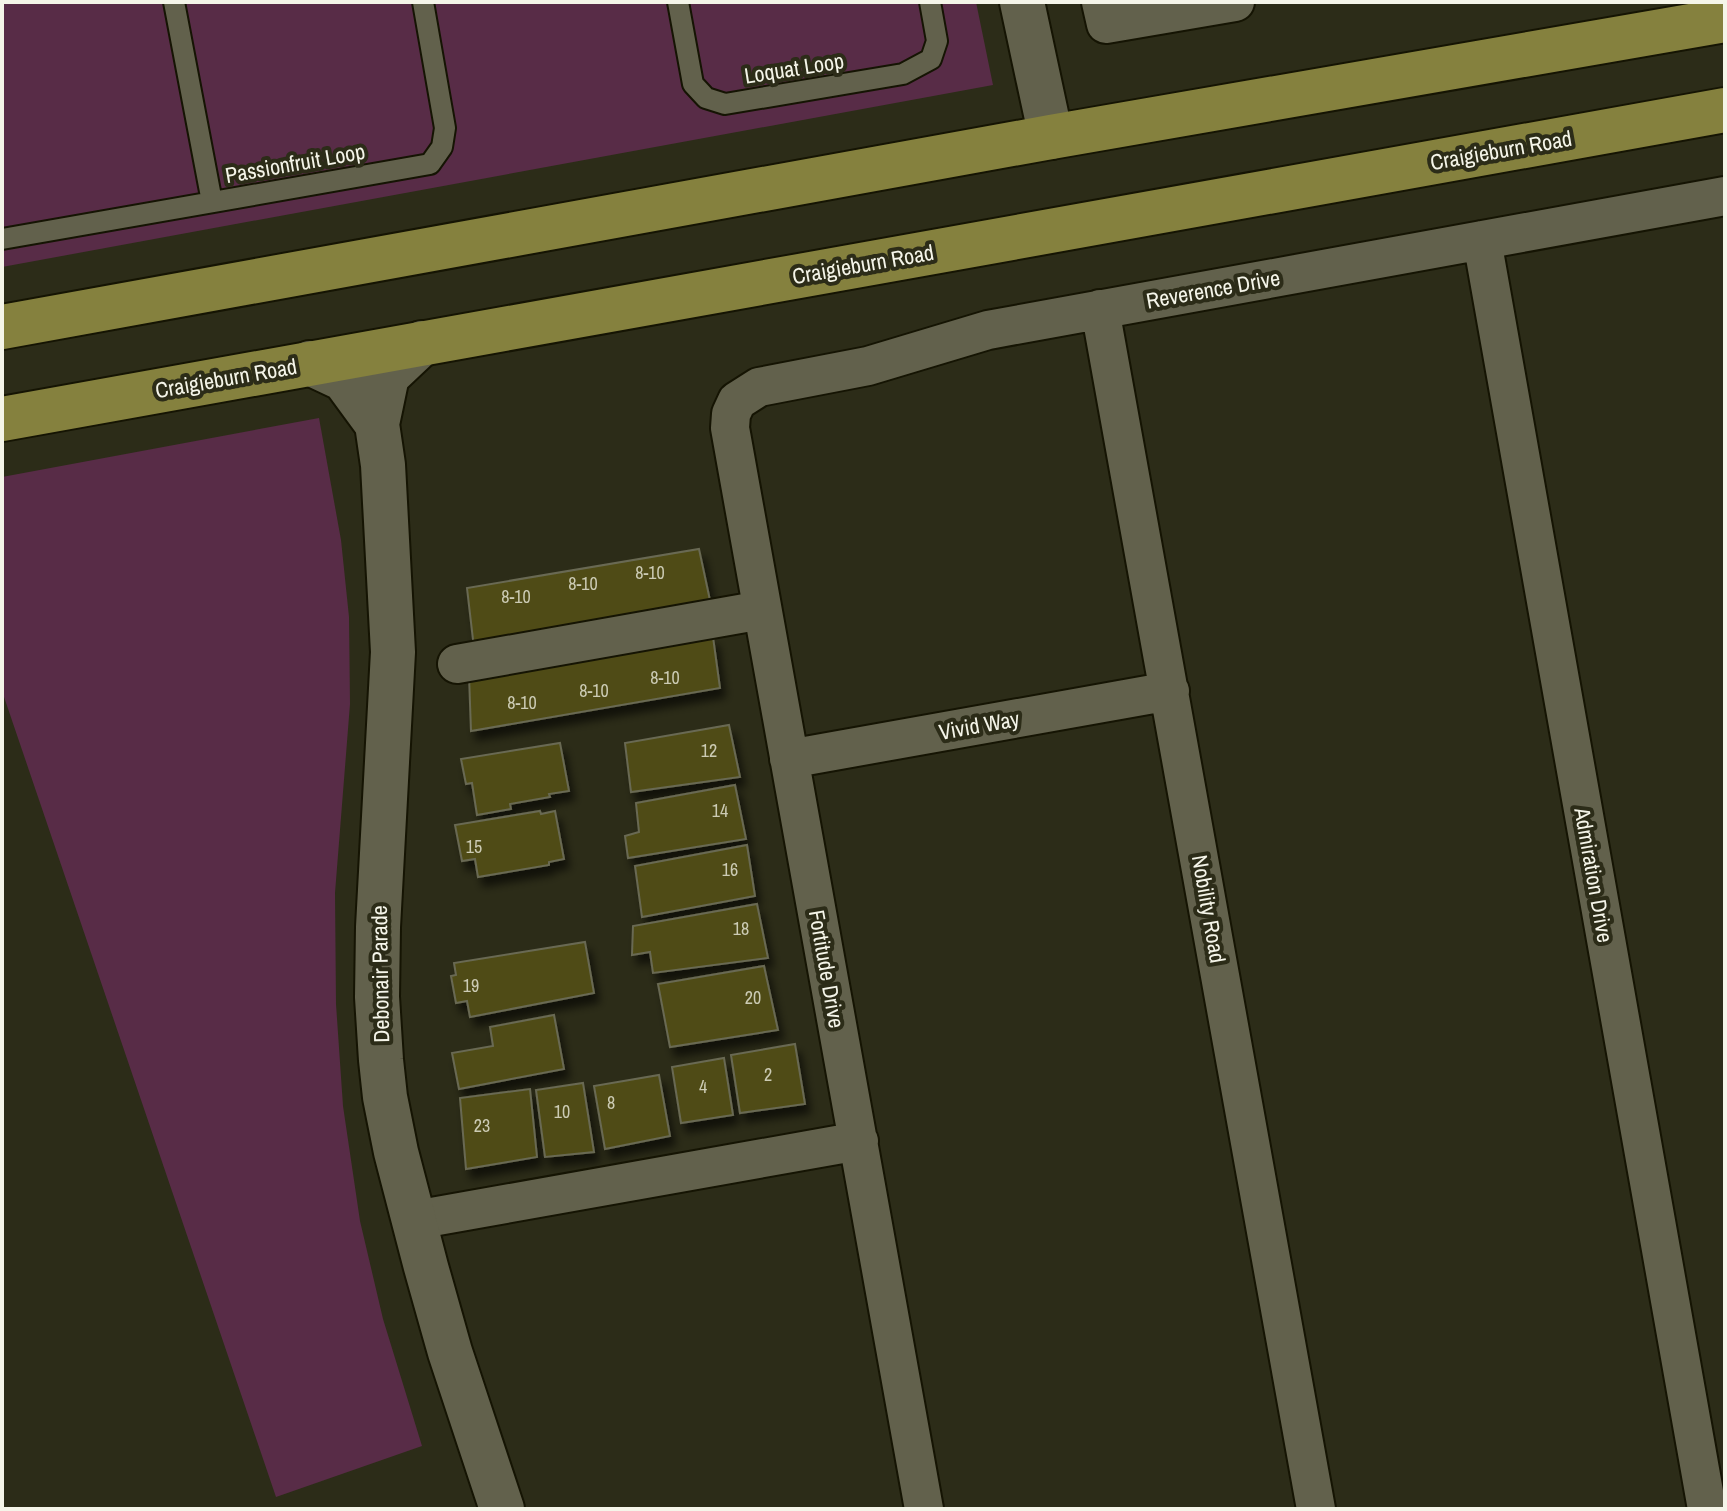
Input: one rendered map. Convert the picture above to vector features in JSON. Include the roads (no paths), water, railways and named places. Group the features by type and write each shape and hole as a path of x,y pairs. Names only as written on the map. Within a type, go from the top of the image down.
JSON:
{"main road":[{"path":"2,327 1051,137 1725,20"},
{"name":"Craigieburn Road","path":"2,419 1725,110"}],"street":[{"path":"1022,2 1051,137"},
{"path":"1101,2 1106,24 1235,2"},
{"name":"Reverence Drive","path":"730,428 731,414 737,401 759,387 868,366 1023,322 1725,196"},
{"name":"Admiration Drive","path":"1482,240 1707,1509"},
{"name":"Nobility Road","path":"1100,309 1316,1509"},
{"path":"377,424 387,376 422,343"},
{"path":"310,363 344,379 377,424"},
{"name":"Debonair Parade","path":"377,424 383,465 393,652 377,997 385,1097 450,1352 502,1509"},
{"name":"Fortitude Drive","path":"730,428 924,1509"},
{"path":"457,664 762,610"},
{"name":"Vivid Way","path":"789,759 1170,691"},
{"path":"415,1220 859,1141"}],"lane":[{"path":"174,2 212,202"},
{"name":"Passionfruit Loop","path":"2,239 430,164 442,147 445,128 423,2"},
{"name":"Loquat Loop","path":"678,2 693,84 706,98 725,104 903,74 931,59 937,41 930,2"}]}
